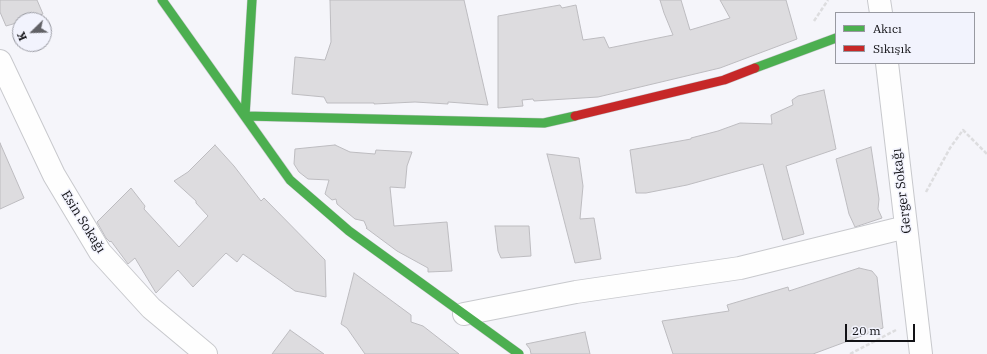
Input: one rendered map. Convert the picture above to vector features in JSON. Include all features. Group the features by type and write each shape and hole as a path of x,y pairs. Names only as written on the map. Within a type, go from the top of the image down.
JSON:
{"street":[{"path":"162,0 290,180 349,231 519,354"},
{"path":"245,116 252,0"},
{"path":"879,0 881,12"},
{"path":"245,116 544,123 724,80 835,38"},
{"name":"Esin Sokağı","path":"0,61 54,175 100,252 151,308 206,354"},
{"name":"Gerger Sokağı","path":"887,64 921,354"},
{"path":"464,314 576,292 740,268 906,227"}],"path":[{"path":"925,194 950,148 963,130 987,154"},
{"path":"850,354 917,319"}],"building":[{"path":"0,0 37,0 42,12 12,12 12,24 6,26 0,12"},
{"path":"330,0 464,0 488,105 448,102 448,104 415,102 374,104 327,103 324,97 292,94 295,57 325,60 331,42"},
{"path":"660,0 681,0 690,30 730,18 720,0 786,0 797,39 720,68 598,97 534,101 533,99 522,100 523,106 498,108 498,16 560,5 562,8 576,5 583,40 604,37 609,48 673,35"},
{"path":"824,90 836,149 786,166 804,234 783,240 763,164 687,185 646,193 636,193 630,150 691,139 740,123 772,124 771,115 793,105 792,100 798,96"},
{"path":"0,143 24,198 0,209"},
{"path":"215,145 234,166 261,201 264,198 325,260 326,297 295,291 243,254 237,262 226,253 193,287 178,270 156,293 135,258 128,264 111,241 110,242 106,238 97,222 131,188 145,206 144,209 179,247 208,216 196,203 196,201 174,181 188,172"},
{"path":"335,145 350,152 375,154 376,150 412,152 407,166 405,188 390,187 394,226 447,222 452,271 428,272 428,268 397,251 366,228 364,221 355,219 337,204 336,199 332,200 325,194 329,180 308,179 299,172 294,164 295,149"},
{"path":"871,147 879,199 878,209 882,218 855,227 849,214 836,159"},
{"path":"547,154 579,158 583,186 580,219 594,218 601,259 575,263"},
{"path":"495,226 529,226 531,256 501,258 498,251"},
{"path":"859,268 872,271 877,277 883,328 813,354 673,354 662,321 729,311 727,305 788,287 789,291"},
{"path":"354,273 411,315 411,322 423,326 459,354 365,354 347,328 341,324"},
{"path":"290,330 324,354 272,354"},
{"path":"585,332 590,354 531,354 530,349 526,344"}],"traffic: fast":[{"path":"162,0 290,180 349,231 519,354"},
{"path":"252,0 245,116 544,123 575,116"},
{"path":"755,68 835,38"}],"traffic: jam":[{"path":"575,116 724,80 755,68"}]}
